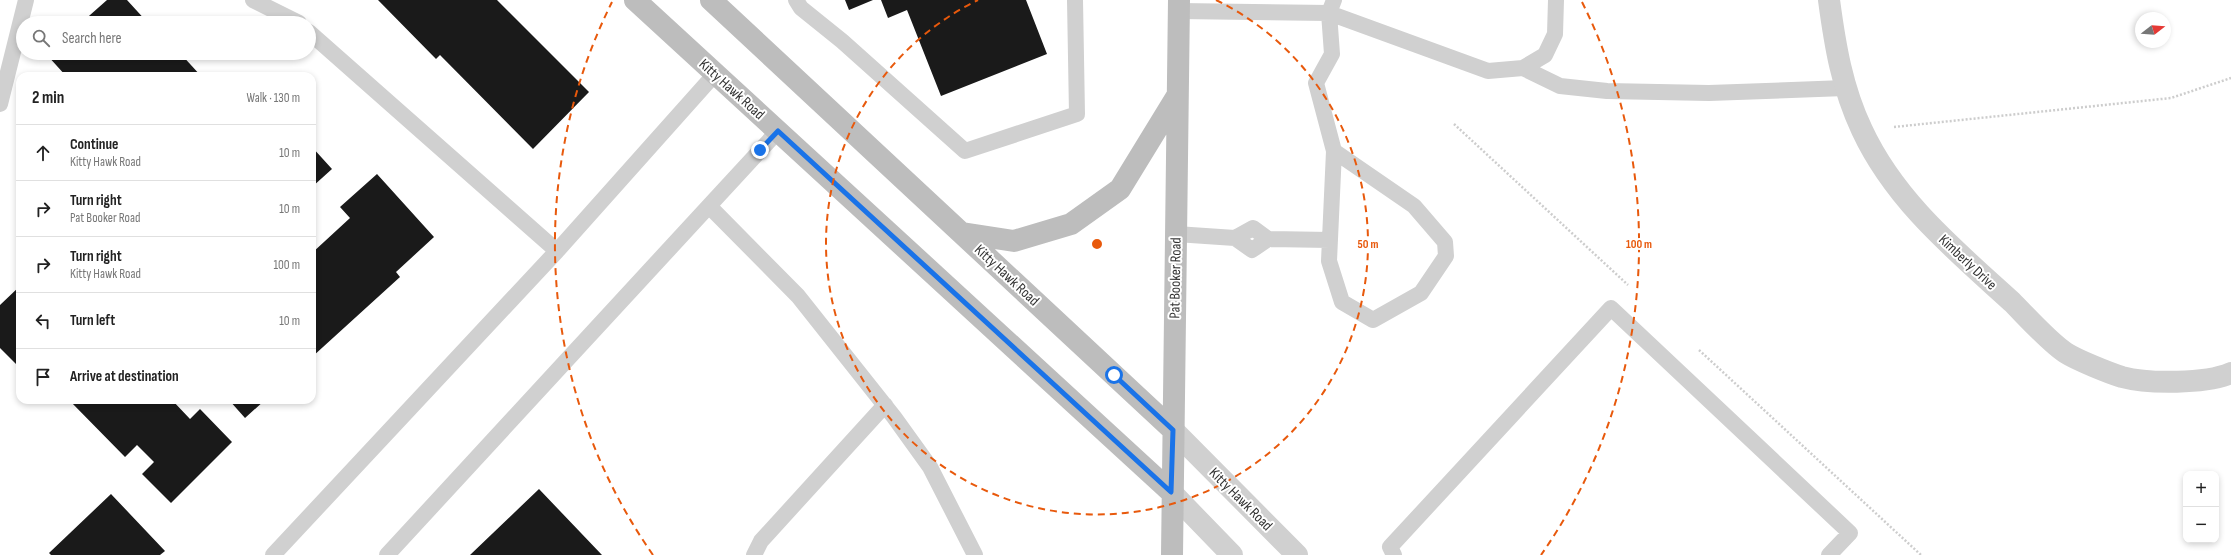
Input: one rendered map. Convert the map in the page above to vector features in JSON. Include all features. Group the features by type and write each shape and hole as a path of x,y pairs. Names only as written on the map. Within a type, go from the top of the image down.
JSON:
{"main road":[{"name":"Kitty Hawk Road","path":"634,0 1171,492"},
{"name":"Kitty Hawk Road","path":"711,0 1173,430"},
{"name":"Pat Booker Road","path":"1172,555 1171,492 1179,6"},
{"path":"962,233 1014,241 1071,224 1120,189 1177,95"}],"street":[{"name":"Kimberly Drive","path":"1829,0 1838,62 1845,88 1862,131 1879,163 1900,193 1923,220 2065,352 2122,377 2184,383 2231,373"},
{"name":"Kitty Hawk Road","path":"1173,430 1297,555"},
{"name":"Kitty Hawk Road","path":"1171,492 1232,555"}],"lane":[{"path":"22,16 26,0"},
{"path":"253,0 285,16"},
{"path":"796,0 801,8 842,41 965,151 1077,114 1075,0"},
{"path":"1179,6 1332,7 1488,71 1523,68 1545,55 1555,34 1556,0"},
{"path":"1332,7 1332,54 1316,83 1334,151 1329,261 1342,302 1373,320 1421,293 1446,256 1445,242 1414,206 1334,151"},
{"path":"316,38 557,252"},
{"path":"0,104 16,40"},
{"path":"1523,68 1560,86 1607,91 1709,93 1845,88"},
{"path":"273,555 557,252 715,74"},
{"path":"387,555 778,131"},
{"path":"709,206 798,296 885,405 930,467 975,555"},
{"path":"1176,234 1235,238 1253,228 1268,239 1330,240"},
{"path":"1394,555 1390,547 1611,308 1850,533 1829,555"},
{"path":"754,555 761,541 885,405"}],"path":[{"path":"1862,131 2171,98 2231,78"}],"building":[{"path":"107,0 127,0 142,16 89,16"},
{"path":"378,0 497,0 589,92 533,149 440,55 436,59"},
{"path":"845,0 873,0 849,10"},
{"path":"881,0 1026,0 1047,54 941,96 907,10 888,18"},
{"path":"52,60 186,60 197,72 62,72"},
{"path":"316,151 332,169 316,183"},
{"path":"377,174 434,237 396,272 400,277 316,353 316,249 350,218 340,207"},
{"path":"16,290 16,364 0,348 0,305"},
{"path":"73,404 176,404 190,419 200,409 232,442 171,503 142,474 154,462 137,445 125,457"},
{"path":"233,404 261,404 245,418"},
{"path":"539,489 602,555 470,555"},
{"path":"111,494 165,551 160,555 51,555 49,553"}],"route":[{"path":"760,150 778,131 1171,492 1173,430 1114,375"}]}
